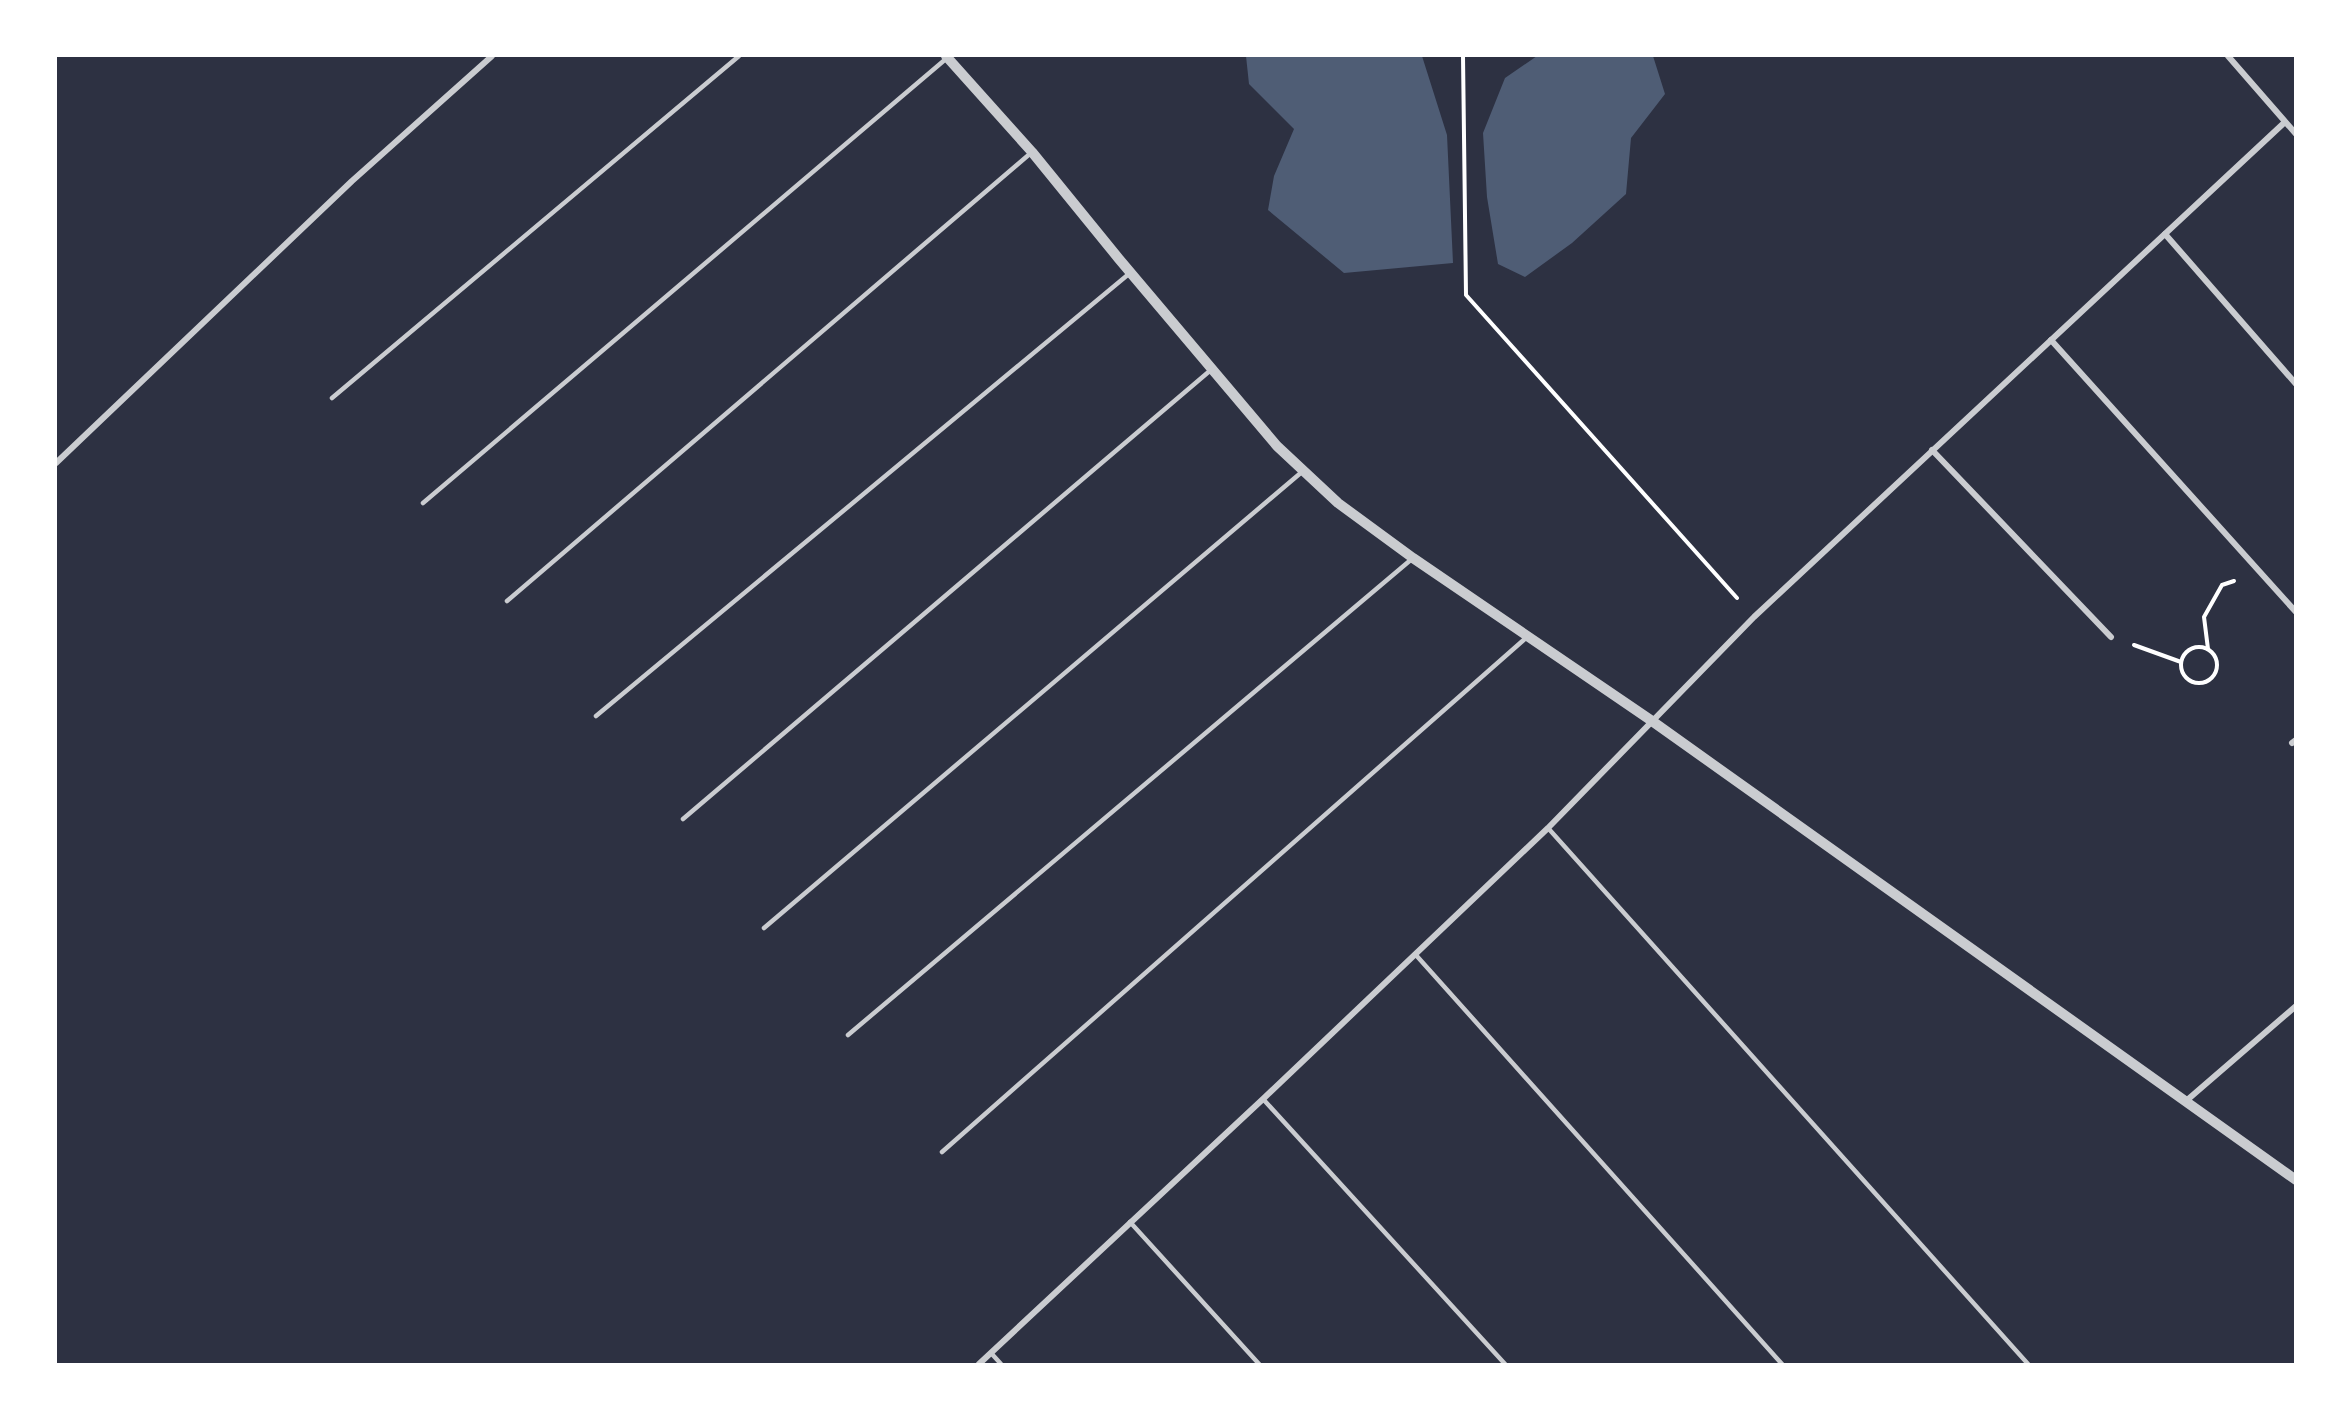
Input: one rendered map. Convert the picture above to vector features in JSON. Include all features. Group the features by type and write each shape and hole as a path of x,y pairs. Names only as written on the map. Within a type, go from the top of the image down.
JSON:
{"street":[{"path":"56,463 352,181 492,56"},
{"path":"2228,56 2295,134"},
{"path":"946,57 1032,152 1130,273 1277,446 1338,503 1413,558 1652,721 2295,1180"},
{"path":"979,1365 1263,1100 1548,828 1754,617 2284,122"},
{"path":"2165,234 2295,384"},
{"path":"2051,340 2295,612"},
{"path":"1932,450 2111,637"},
{"path":"2186,1101 2295,1006"}],"lane":[{"path":"332,398 739,56"},
{"path":"423,503 946,57"},
{"path":"507,601 1032,152"},
{"path":"596,716 1130,273"},
{"path":"683,819 1212,369"},
{"path":"764,928 1303,471"},
{"path":"848,1035 1413,558"},
{"path":"942,1152 1527,637"},
{"path":"1548,828 2028,1365"},
{"path":"1415,954 1782,1365"},
{"path":"1263,1100 1505,1365"},
{"path":"1130,1222 1259,1365"},
{"path":"991,1353 1001,1365"}],"path":[{"path":"1463,56 1466,295 1754,617"},
{"path":"2208,650 2204,617 2222,585 2261,574"},
{"path":"2111,637 2181,662"},
{"path":"2200,647 2208,650 2214,657 2215,673 2207,681 2201,683 2189,680 2182,671 2181,662 2184,654 2189,650 2200,647"}],"water":[{"path":"1246,56 1422,56 1447,135 1453,263 1344,273 1268,210 1274,176 1294,129 1249,84"},
{"path":"1537,56 1653,56 1665,94 1631,138 1626,194 1572,243 1525,277 1498,264 1487,197 1483,133 1505,78"}]}
